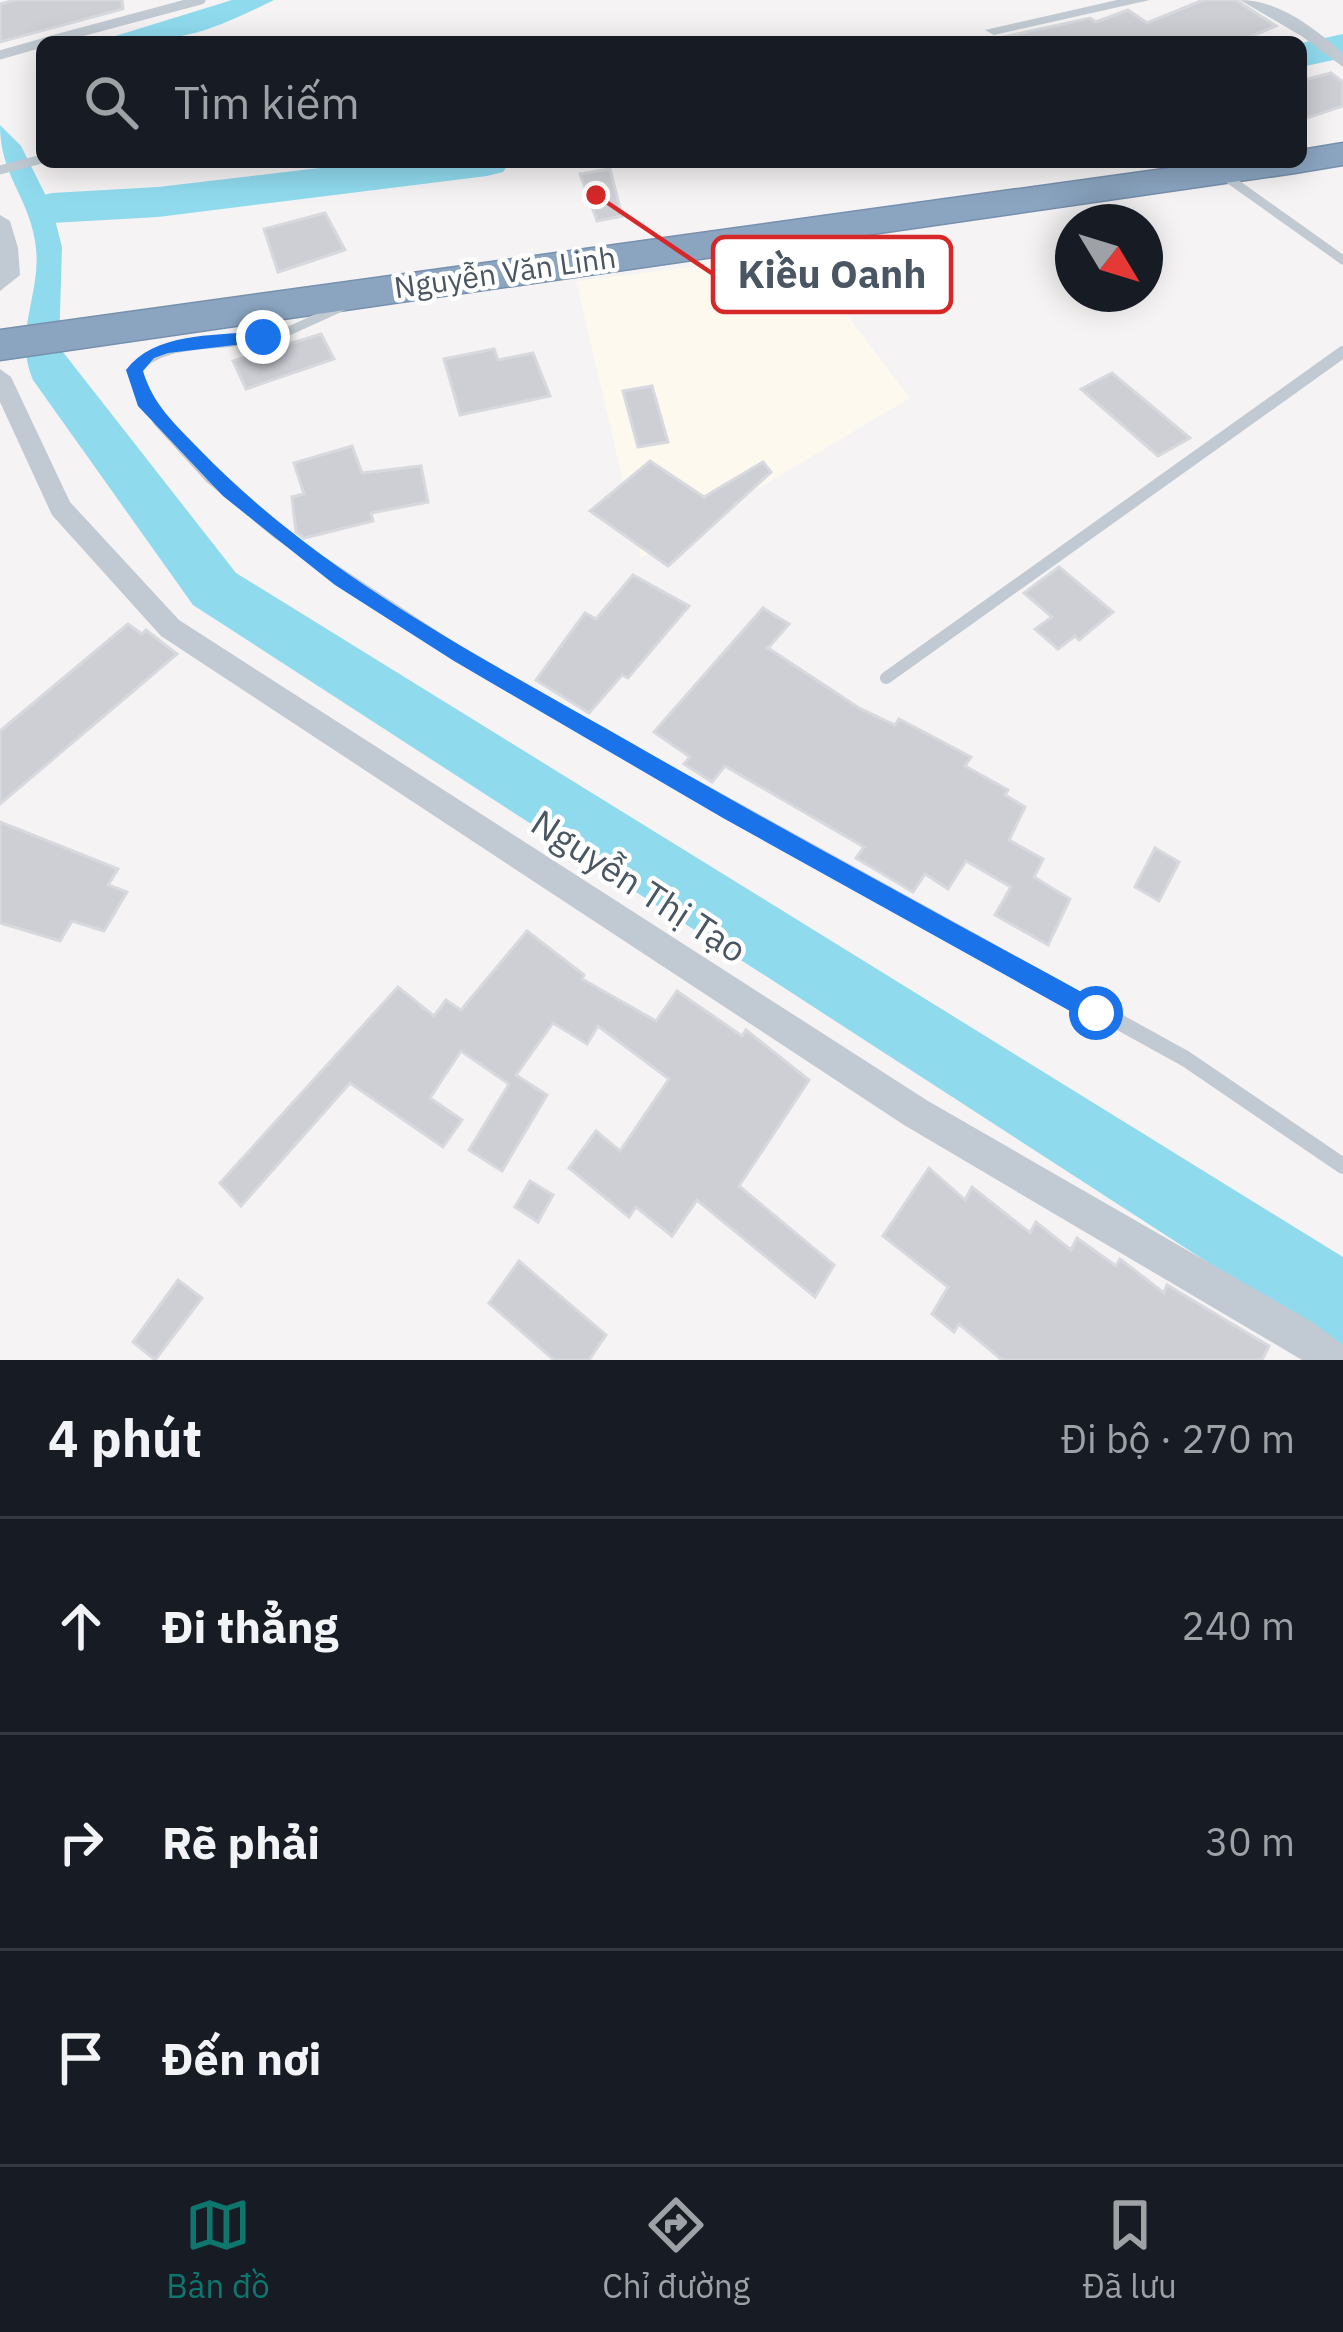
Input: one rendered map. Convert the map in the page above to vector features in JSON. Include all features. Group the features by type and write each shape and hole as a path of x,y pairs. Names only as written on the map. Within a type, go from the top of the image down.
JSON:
{"highway":[{"name":"Nguyễn Văn Linh","path":"1307,160 1343,154"},
{"name":"Nguyễn Văn Linh","path":"0,344 1260,168"}],"street":[{"path":"994,30 1142,0"},
{"path":"1248,0 1309,33 1343,62"},
{"path":"0,221 9,275 0,284"},
{"name":"Nguyễn Thị Tạo","path":"0,377 61,508 170,628 916,1113 1299,1336 1332,1360"}],"lane":[{"path":"66,36 201,0"},
{"path":"0,55 36,44"},
{"path":"0,170 36,161"},
{"path":"1222,174 1343,260"},
{"path":"368,292 342,312 288,333 148,354 134,370 144,402 230,491 342,580 460,655 730,811 1189,1060 1343,1166"},
{"path":"886,678 1343,352"}],"shaded area":[{"path":"800,254 910,398 641,558 576,281"}],"water":[{"path":"232,0 274,0 188,34 115,36"},
{"path":"0,125 21,146 52,208 62,247 59,347 236,573 1343,1257 1343,1356 1238,1282 193,605 33,380 26,345 36,277 35,241 4,158"}],"building":[{"path":"122,0 123,9 0,42 0,4"},
{"path":"1203,0 1236,0 1276,26 1252,36 1008,36 1090,18 1096,22 1128,10 1147,23"},
{"path":"1331,73 1343,82 1343,106 1307,118 1307,79"},
{"path":"610,169 622,216 597,221 580,174"},
{"path":"325,213 345,250 278,272 264,229"},
{"path":"321,334 334,359 246,389 233,361"},
{"path":"494,349 498,360 533,353 550,396 460,415 444,359"},
{"path":"1112,373 1190,438 1158,456 1081,389"},
{"path":"652,386 668,442 638,447 623,391"},
{"path":"352,446 362,473 421,466 428,502 371,513 373,521 304,538 296,532 292,497 304,494 294,463"},
{"path":"650,461 704,497 763,462 771,472 668,566 590,511"},
{"path":"1059,567 1113,612 1079,640 1075,636 1058,649 1035,629 1052,617 1024,593"},
{"path":"633,575 689,606 628,678 622,675 589,713 536,680 585,613 596,619"},
{"path":"763,608 789,624 768,648 859,708 895,725 899,719 971,757 965,766 1008,790 1005,795 1025,807 1009,840 1043,859 1034,877 1070,899 1048,945 995,915 1011,887 966,861 948,889 925,874 913,892 856,858 864,847 725,766 712,782 684,764 690,757 654,732"},
{"path":"128,624 142,634 146,630 177,654 0,804 0,731"},
{"path":"0,822 118,869 108,885 127,892 104,931 72,921 60,941 0,923"},
{"path":"1155,848 1179,862 1159,901 1135,887"},
{"path":"527,931 584,975 582,979 656,1021 677,991 742,1036 746,1030 809,1080 739,1186 834,1265 815,1297 697,1200 672,1236 636,1207 629,1217 569,1168 596,1131 620,1151 669,1079 598,1026 587,1044 553,1023 516,1075 547,1095 502,1171 469,1150 509,1084 461,1051 430,1098 462,1120 443,1147 350,1083 241,1206 220,1183 398,987 434,1016 446,1000 461,1010"},
{"path":"929,1168 965,1200 972,1187 1030,1233 1036,1222 1071,1250 1077,1238 1116,1266 1120,1259 1164,1293 1167,1285 1269,1346 1262,1360 1002,1360 959,1324 954,1332 932,1314 948,1287 883,1236"},
{"path":"530,1181 553,1195 538,1222 515,1207"},
{"path":"519,1261 606,1335 589,1360 554,1360 489,1303"},
{"path":"178,1280 202,1298 155,1360 133,1342"}],"waterway":[{"path":"1307,54 1343,46"},
{"path":"52,208 158,202 438,168"}],"place":[{"name":"Kiều Oanh","path":"596,195"}],"route":[{"path":"263,337 166,348 148,354 134,370 144,402 230,491 342,580 460,655 1096,1013"}]}
